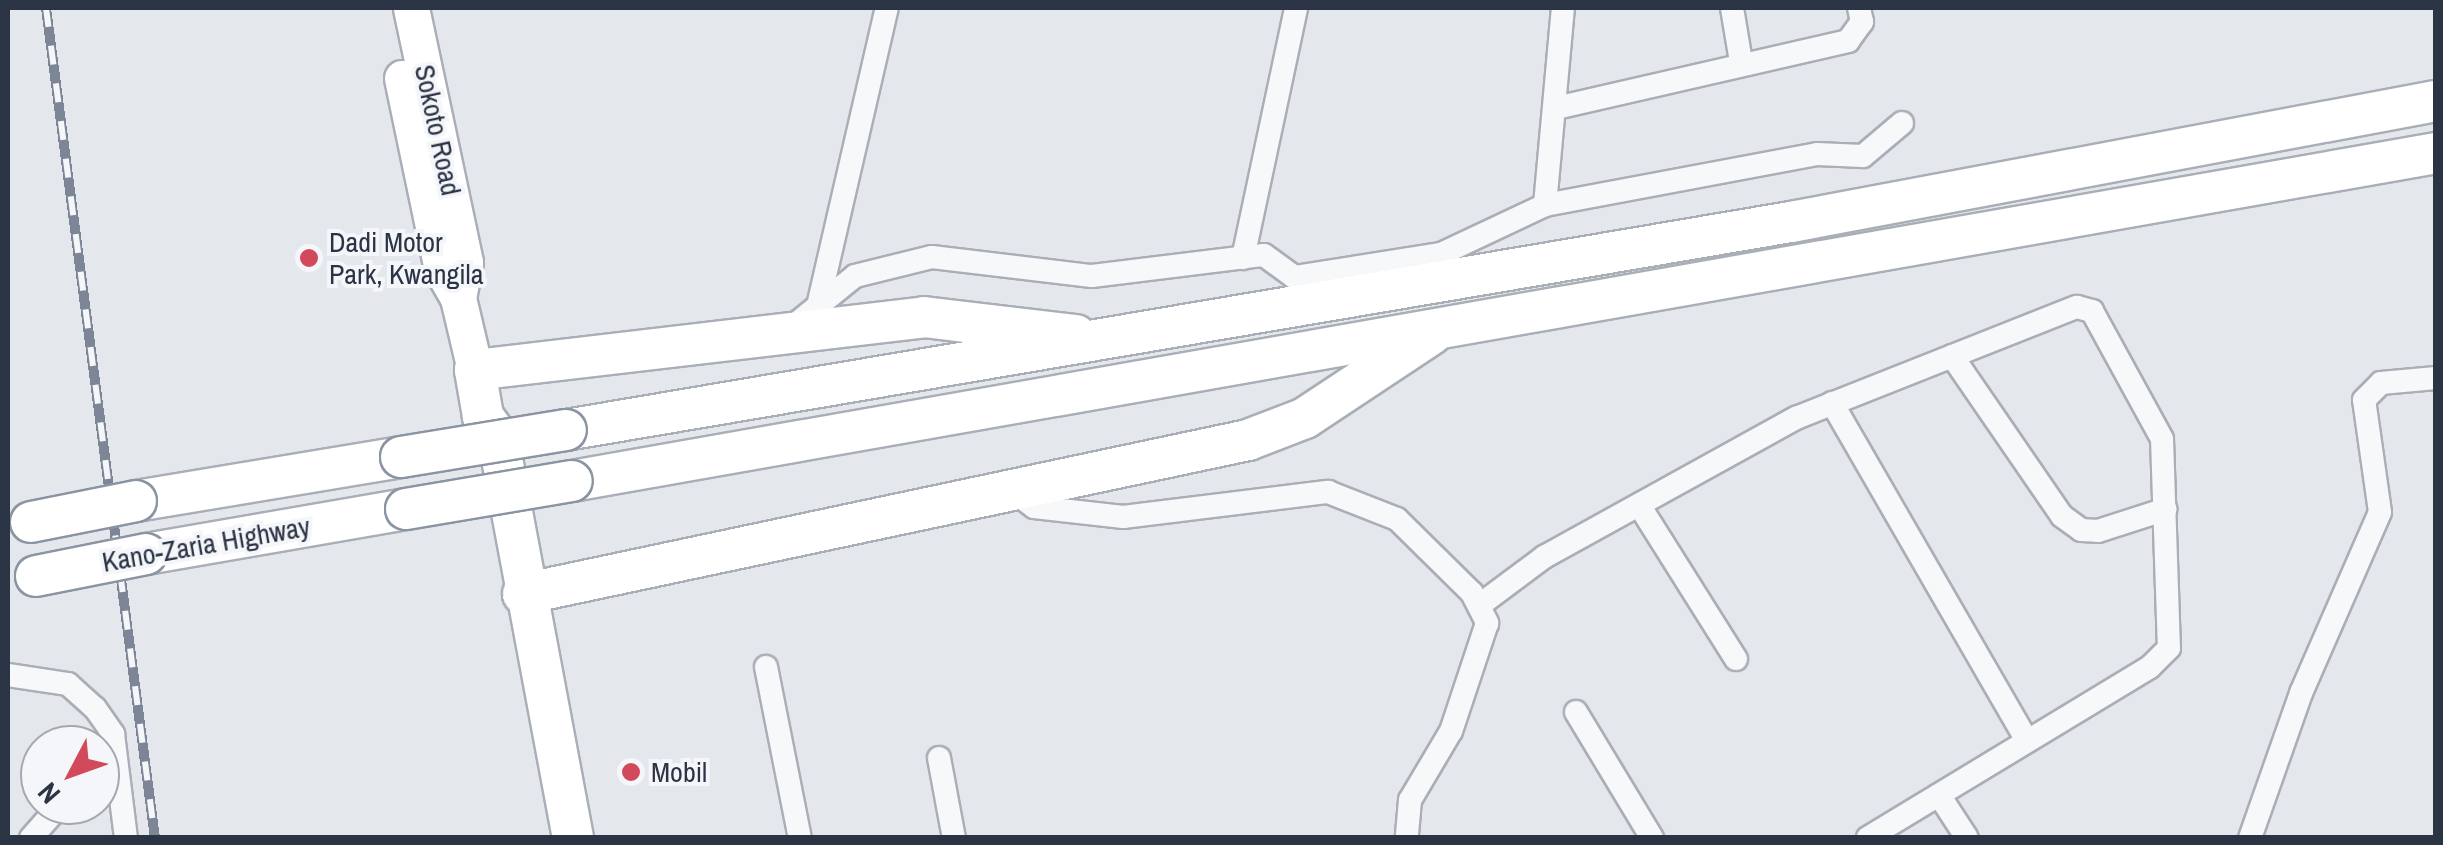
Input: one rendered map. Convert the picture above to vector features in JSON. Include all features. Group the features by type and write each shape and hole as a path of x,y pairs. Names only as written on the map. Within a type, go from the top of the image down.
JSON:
{"highway":[{"path":"573,838 522,594 498,437 484,416 475,370 924,317 1135,336 2436,102"},
{"name":"Kano-Zaria Highway","path":"22,578 2436,154"},
{"path":"522,594 1276,431 1336,400 1420,339 1458,323"},
{"name":"Kano-Zaria Highway","path":"19,524 136,501 1135,336"},
{"path":"892,376 901,422"},
{"path":"484,416 472,438 545,838"}],"main road":[{"path":"387,8 442,270 458,298"},
{"name":"Sokoto Road","path":"411,8 465,262 458,298 475,370"}],"street":[{"path":"818,306 886,8"},
{"path":"1243,258 1296,8"},
{"path":"1545,204 1563,8"},
{"path":"1732,8 1741,62"},
{"path":"1556,108 1741,62 1848,41 1862,22 1860,8"},
{"path":"785,333 855,276 932,257 1092,276 1264,256 1294,277 1442,254 1545,204 1817,154 1862,156 1902,123"},
{"path":"1481,604 1544,557 1832,404 2076,307 2092,311 2162,439 2170,648 1868,838"},
{"path":"1952,356 2062,516 2098,532 2166,509"},
{"path":"2250,838 2301,693 2380,512 2364,400 2381,383 2436,378"},
{"path":"1832,404 2027,741"},
{"path":"1010,489 1034,507 1122,516 1286,494 1345,496 1396,519 1481,604 1484,640 1452,731 1410,800 1407,838"},
{"path":"1639,505 1736,659"},
{"path":"766,667 800,838"},
{"path":"8,675 68,684 84,694 98,725"},
{"path":"1576,712 1652,838"},
{"path":"940,758 954,838"},
{"path":"1939,794 1967,838"},
{"path":"120,809 126,838"}],"railway":[{"path":"46,8 155,838"}],"place":[{"name":"Dadi Motor Park, Kwangila","path":"309,258"},
{"name":"Mobil","path":"631,772"}]}
